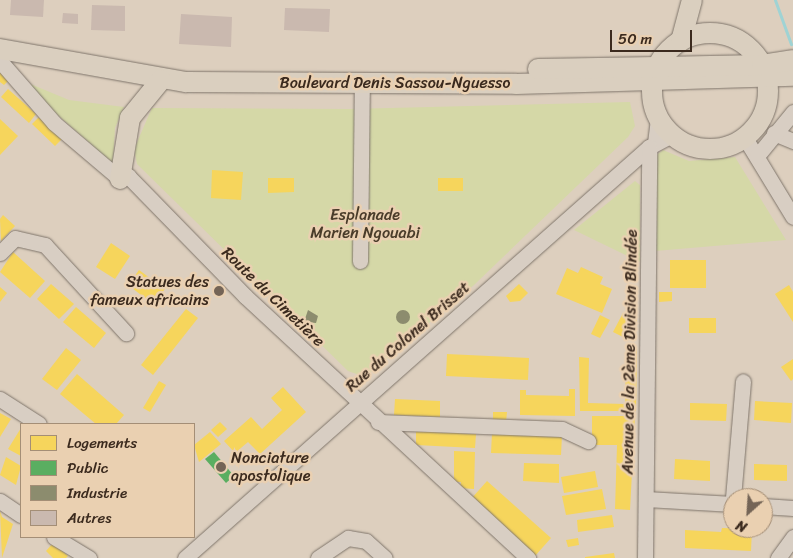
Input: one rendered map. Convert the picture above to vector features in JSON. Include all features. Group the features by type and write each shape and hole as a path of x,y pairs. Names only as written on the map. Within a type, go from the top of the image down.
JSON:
{"main road":[{"path":"692,3 719,34 751,50 765,73 765,112 745,138 716,149 659,142 655,75 681,41 692,3"},
{"path":"681,41 719,34"},
{"name":"Boulevard Denis Sassou-Nguesso","path":"0,38 125,62 208,71 655,75"},
{"name":"Boulevard Denis Sassou-Nguesso","path":"0,49 161,80 362,83 765,73 793,76"},
{"name":"Boulevard Denis Sassou-Nguesso","path":"765,73 793,60"},
{"path":"120,180 130,118 161,80"}],"street":[{"name":"Route du Cimetière","path":"0,61 54,124 120,180 128,176 358,403 528,558"},
{"path":"360,261 362,83"},
{"path":"757,156 793,112"},
{"path":"774,133 793,142"},
{"path":"745,138 793,217"},
{"name":"Rue du Colonel Brisset","path":"186,558 358,403 659,142"},
{"name":"Avenue de la 2ème Division Blindée","path":"645,558 659,142"},
{"path":"0,253 15,238 45,246 126,334"},
{"path":"734,488 743,381"},
{"path":"0,399 37,423"},
{"path":"378,422 562,429 588,440"},
{"path":"646,499 723,503"},
{"path":"0,502 20,515"},
{"path":"773,507 793,508"},
{"path":"778,558 793,537"},
{"path":"56,538 89,558"},
{"path":"318,558 348,538 366,540 385,558"}],"green space":[{"path":"16,78 69,100 124,107 115,128 113,164"},
{"name":"Esplanade Marien Ngouabi","path":"630,102 635,126 628,137 474,285 365,377 348,371 137,164 134,149 152,108 350,109"},
{"path":"663,150 689,161 735,157 786,240 655,251 654,157"},
{"path":"635,181 640,185 640,262 574,230"}],"building: Logements":[{"path":"0,72 9,80 4,85 0,82"},
{"path":"8,89 36,114 29,123 1,97"},
{"path":"39,117 62,139 55,146 32,124"},
{"path":"0,119 18,136 0,155"},
{"path":"212,170 243,172 241,200 211,198"},
{"path":"268,178 294,178 294,192 268,193"},
{"path":"438,178 463,178 463,191 438,191"},
{"path":"3,215 15,226 1,241 0,219"},
{"path":"111,243 130,256 115,279 96,267"},
{"path":"13,252 45,281 30,298 0,272"},
{"path":"670,260 706,260 706,288 670,288"},
{"path":"581,267 603,277 600,284 612,289 602,313 556,294 567,268 578,273"},
{"path":"139,270 165,289 153,304 128,285"},
{"path":"51,284 74,304 59,319 37,299"},
{"path":"519,284 528,293 520,301 510,302 506,296"},
{"path":"789,285 793,292 793,322 775,294"},
{"path":"0,287 7,293 0,302"},
{"path":"659,292 672,292 672,301 659,302"},
{"path":"76,307 106,333 94,348 63,322"},
{"path":"186,309 198,318 153,375 141,365"},
{"path":"623,313 637,320 627,339 613,332"},
{"path":"600,315 610,320 600,338 591,334"},
{"path":"689,318 716,318 716,333 689,333"},
{"path":"66,348 81,360 57,390 42,379"},
{"path":"626,349 637,349 636,411 580,411 579,357 589,358 588,403 625,404"},
{"path":"447,354 529,358 528,380 446,376"},
{"path":"793,359 793,379 791,381 781,367"},
{"path":"77,374 124,415 117,423 95,423 60,394"},
{"path":"159,381 166,385 150,412 143,408"},
{"path":"283,387 306,412 260,454 248,442 235,453 224,441 251,417 262,429 282,410 271,398"},
{"path":"569,389 575,389 575,416 520,415 520,390 526,390 526,395 569,396"},
{"path":"395,399 440,401 440,417 394,415"},
{"path":"755,401 792,403 791,423 754,420"},
{"path":"690,403 727,404 726,421 690,420"},
{"path":"493,412 507,412 506,422 493,422"},
{"path":"0,413 11,419 0,437"},
{"path":"592,416 635,416 630,510 615,509 617,445 592,445"},
{"path":"220,422 227,429 218,437 211,430"},
{"path":"20,430 20,455 8,449"},
{"path":"416,431 476,434 475,448 416,445"},
{"path":"210,432 221,444 199,462 195,444"},
{"path":"492,433 562,435 561,455 491,453"},
{"path":"454,451 475,452 474,489 460,488 461,482 454,482"},
{"path":"6,457 20,465 16,485 0,475"},
{"path":"675,459 710,461 710,481 674,479"},
{"path":"524,463 559,464 559,483 523,481"},
{"path":"754,464 787,465 787,481 754,480"},
{"path":"595,471 598,487 564,493 561,477"},
{"path":"487,481 551,538 535,556 471,499"},
{"path":"602,489 606,509 566,515 562,496"},
{"path":"0,511 2,517 13,524 2,558"},
{"path":"612,515 614,527 578,532 577,520"},
{"path":"723,528 723,538 752,538 751,551 685,548 685,530 721,532"},
{"path":"578,538 579,545 568,547 566,540"},
{"path":"53,543 68,556 66,558 53,558 46,551"},
{"path":"614,553 615,558 585,558 585,557"}],"building: Public":[{"path":"214,452 234,476 226,483 205,459"}],"building: Industrie":[{"path":"308,310 318,316 316,323 304,322"},
{"path":"403,310 408,312 410,317 408,322 403,324 398,322 396,317 398,312"}],"building: Autres":[{"path":"11,0 44,0 43,17 10,15"},
{"path":"92,5 125,6 125,31 91,30"},
{"path":"285,8 330,9 329,32 284,30"},
{"path":"63,13 78,14 78,24 62,23"},
{"path":"181,14 232,17 231,47 179,44"}],"waterway":[{"path":"775,0 791,44"}],"place":[{"name":"Statues des fameux africains","path":"219,291"},
{"name":"Nonciature apostolique","path":"221,467"}]}
